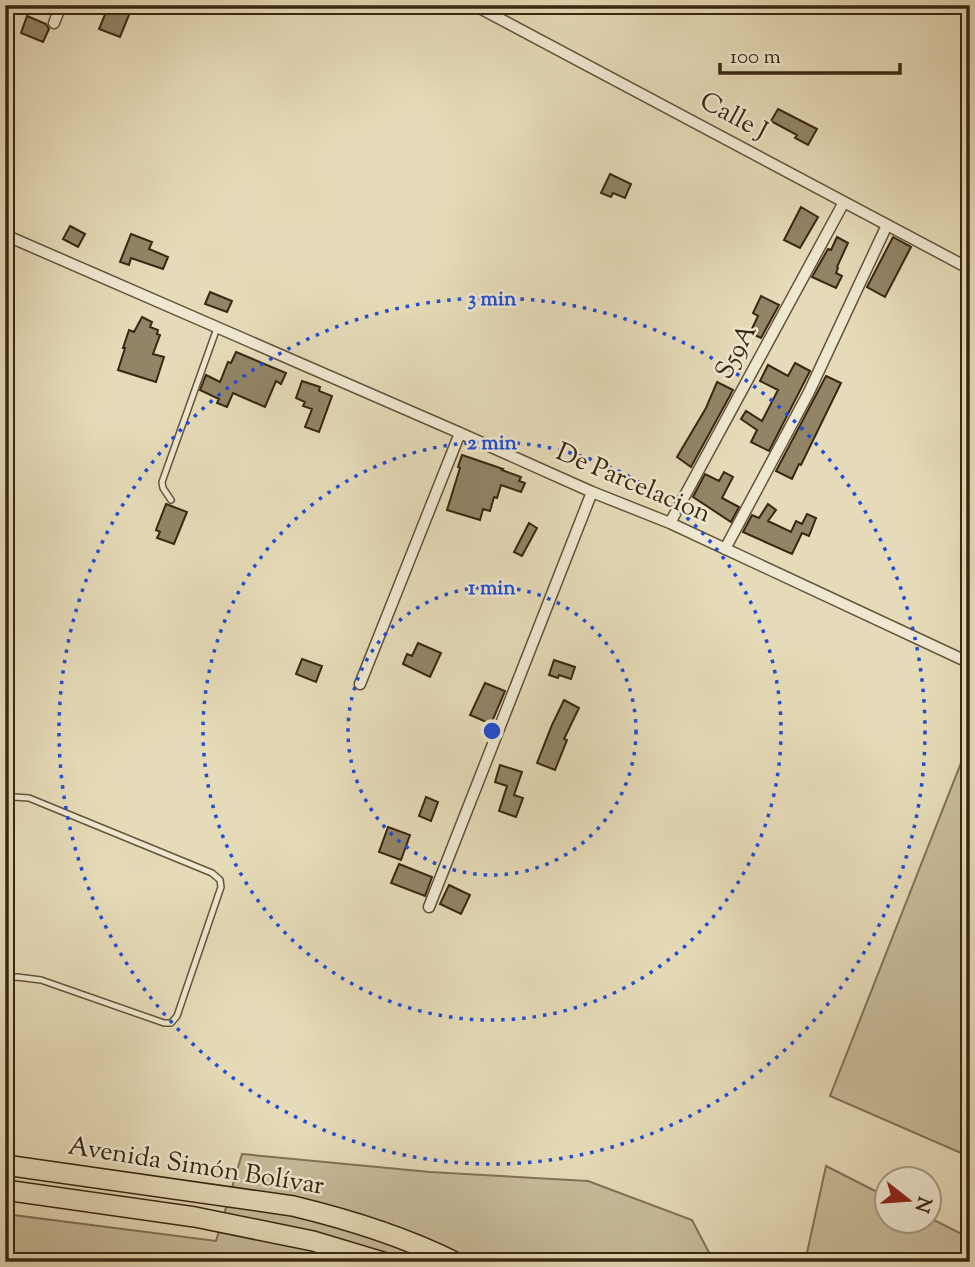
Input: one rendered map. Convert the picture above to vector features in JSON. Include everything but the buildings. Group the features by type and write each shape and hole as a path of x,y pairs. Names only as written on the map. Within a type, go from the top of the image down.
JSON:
{"highway":[{"name":"Avenida Simón Bolívar","path":"5,1164 293,1206 343,1219 435,1252 455,1262"},
{"name":"Avenida Simón Bolívar","path":"5,1191 195,1217 313,1241 383,1262"}],"street":[{"path":"54,23 61,5"},
{"name":"Calle J","path":"474,5 970,269"},
{"name":"S59A","path":"670,523 845,202"},
{"path":"726,549 809,392 887,225"},
{"name":"De Parcelacion","path":"5,235 592,492 670,523 970,663"},
{"path":"360,684 460,433"},
{"path":"429,907 592,492"}],"lane":[{"path":"171,500 162,482 217,328"},
{"path":"5,801 14,797 29,798 212,873 220,880 221,887 177,1017 172,1023 164,1023 41,980 5,978"}],"shaded area":[{"path":"970,740 970,1157 830,1096"},
{"path":"242,1154 430,1172 588,1181 692,1220 714,1262 5,1262 5,1214 216,1241"},
{"path":"826,1166 874,1190 874,1236 944,1236 944,1225 970,1238 970,1262 805,1262"}]}
